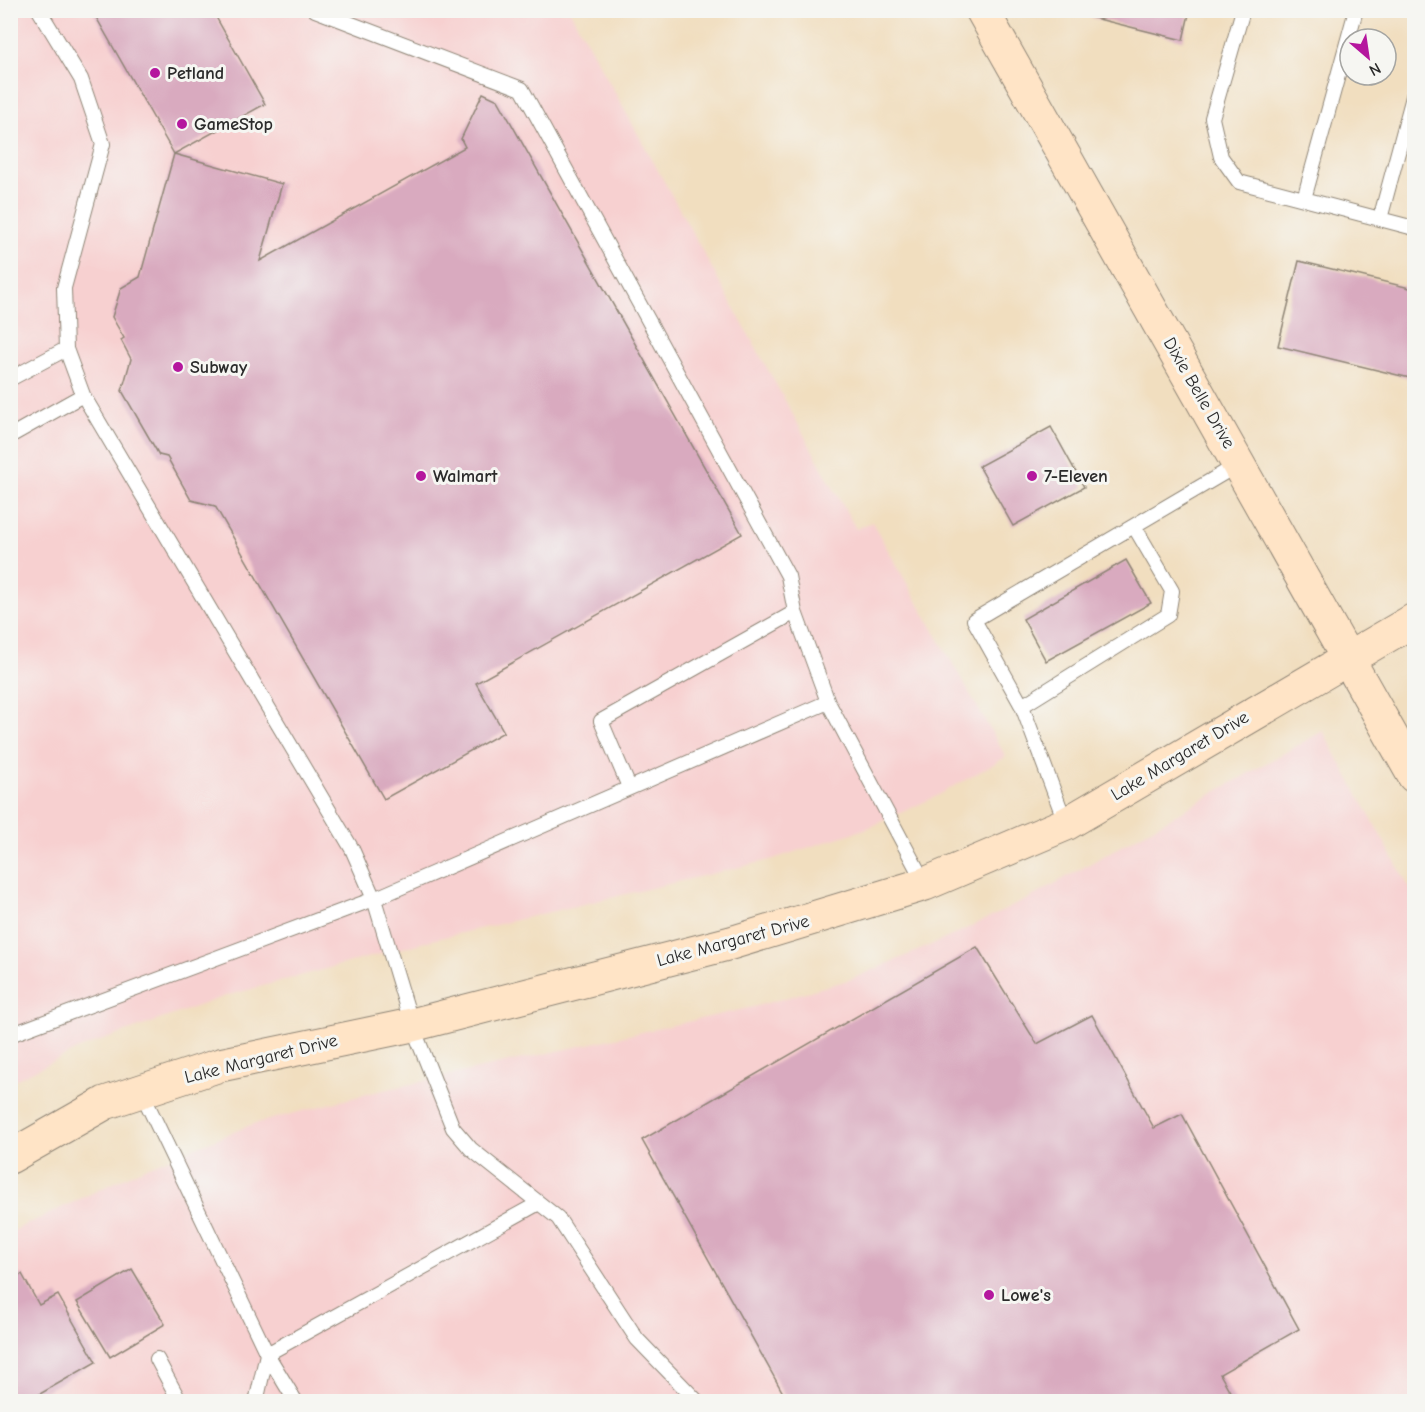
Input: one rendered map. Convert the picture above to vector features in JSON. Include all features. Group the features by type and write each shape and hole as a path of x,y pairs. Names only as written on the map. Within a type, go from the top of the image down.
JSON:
{"street":[{"name":"Dixie Belle Drive","path":"982,10 1414,776"},
{"name":"Lake Margaret Drive","path":"10,1157 105,1103 220,1065 412,1024 731,943 925,884 1066,824 1414,620"}],"lane":[{"path":"39,10 81,79 103,144 64,288 66,348 83,395 352,849 374,899 412,1024 453,1128 471,1149 558,1218 638,1339 698,1401"},
{"path":"315,10 522,89 788,576 795,612 828,702 925,884"},
{"path":"1243,10 1212,118 1221,157 1239,182 1414,228"},
{"path":"1304,199 1356,10"},
{"path":"1380,219 1414,93"},
{"path":"10,379 66,348"},
{"path":"10,436 83,395"},
{"path":"1066,824 1022,706 974,620 1239,464"},
{"path":"1022,706 1168,615 1172,591 1134,526"},
{"path":"629,787 601,721 795,612"},
{"path":"10,1035 374,899 828,702"},
{"path":"141,1091 267,1354 296,1401"},
{"path":"256,1401 267,1354 539,1203"},
{"path":"157,1359 180,1401"}],"shaded area":[{"path":"11,11 570,11 856,529 872,522 1006,757 935,797 868,828 770,860 436,939 226,996 81,1048 11,1082"},
{"path":"1323,731 1414,896 1414,1401 11,1401 10,1233 17,1229 147,1167 253,1124 371,1093 753,1007 852,979 945,939 1028,899"}],"building":[{"path":"92,10 212,10 265,104 174,154"},
{"path":"1092,10 1190,10 1183,40 1090,17"},
{"path":"483,93 498,100 742,534 476,683 504,732 384,799 215,506 191,500 167,457 159,455 122,391 131,359 121,340 124,338 112,317 121,288 140,277 174,154 282,184 260,261 465,147 461,139"},
{"path":"1299,261 1414,289 1414,379 1278,346"},
{"name":"7-Eleven","path":"1051,427 1084,487 1013,526 979,466"},
{"path":"1126,560 1151,603 1046,661 1023,619"},
{"path":"977,947 1037,1044 1092,1015 1154,1128 1182,1114 1299,1329 1220,1374 1236,1402 788,1402 642,1140"},
{"path":"132,1269 165,1324 110,1357 77,1302"},
{"path":"22,1274 39,1305 58,1295 96,1362 26,1402 10,1402 10,1280"}],"place":[{"name":"Petland","path":"155,73"},
{"name":"GameStop","path":"182,124"},
{"name":"Subway","path":"178,367"},
{"name":"Walmart","path":"421,476"},
{"name":"7-Eleven","path":"1032,476"},
{"name":"Lowe's","path":"989,1295"}]}
